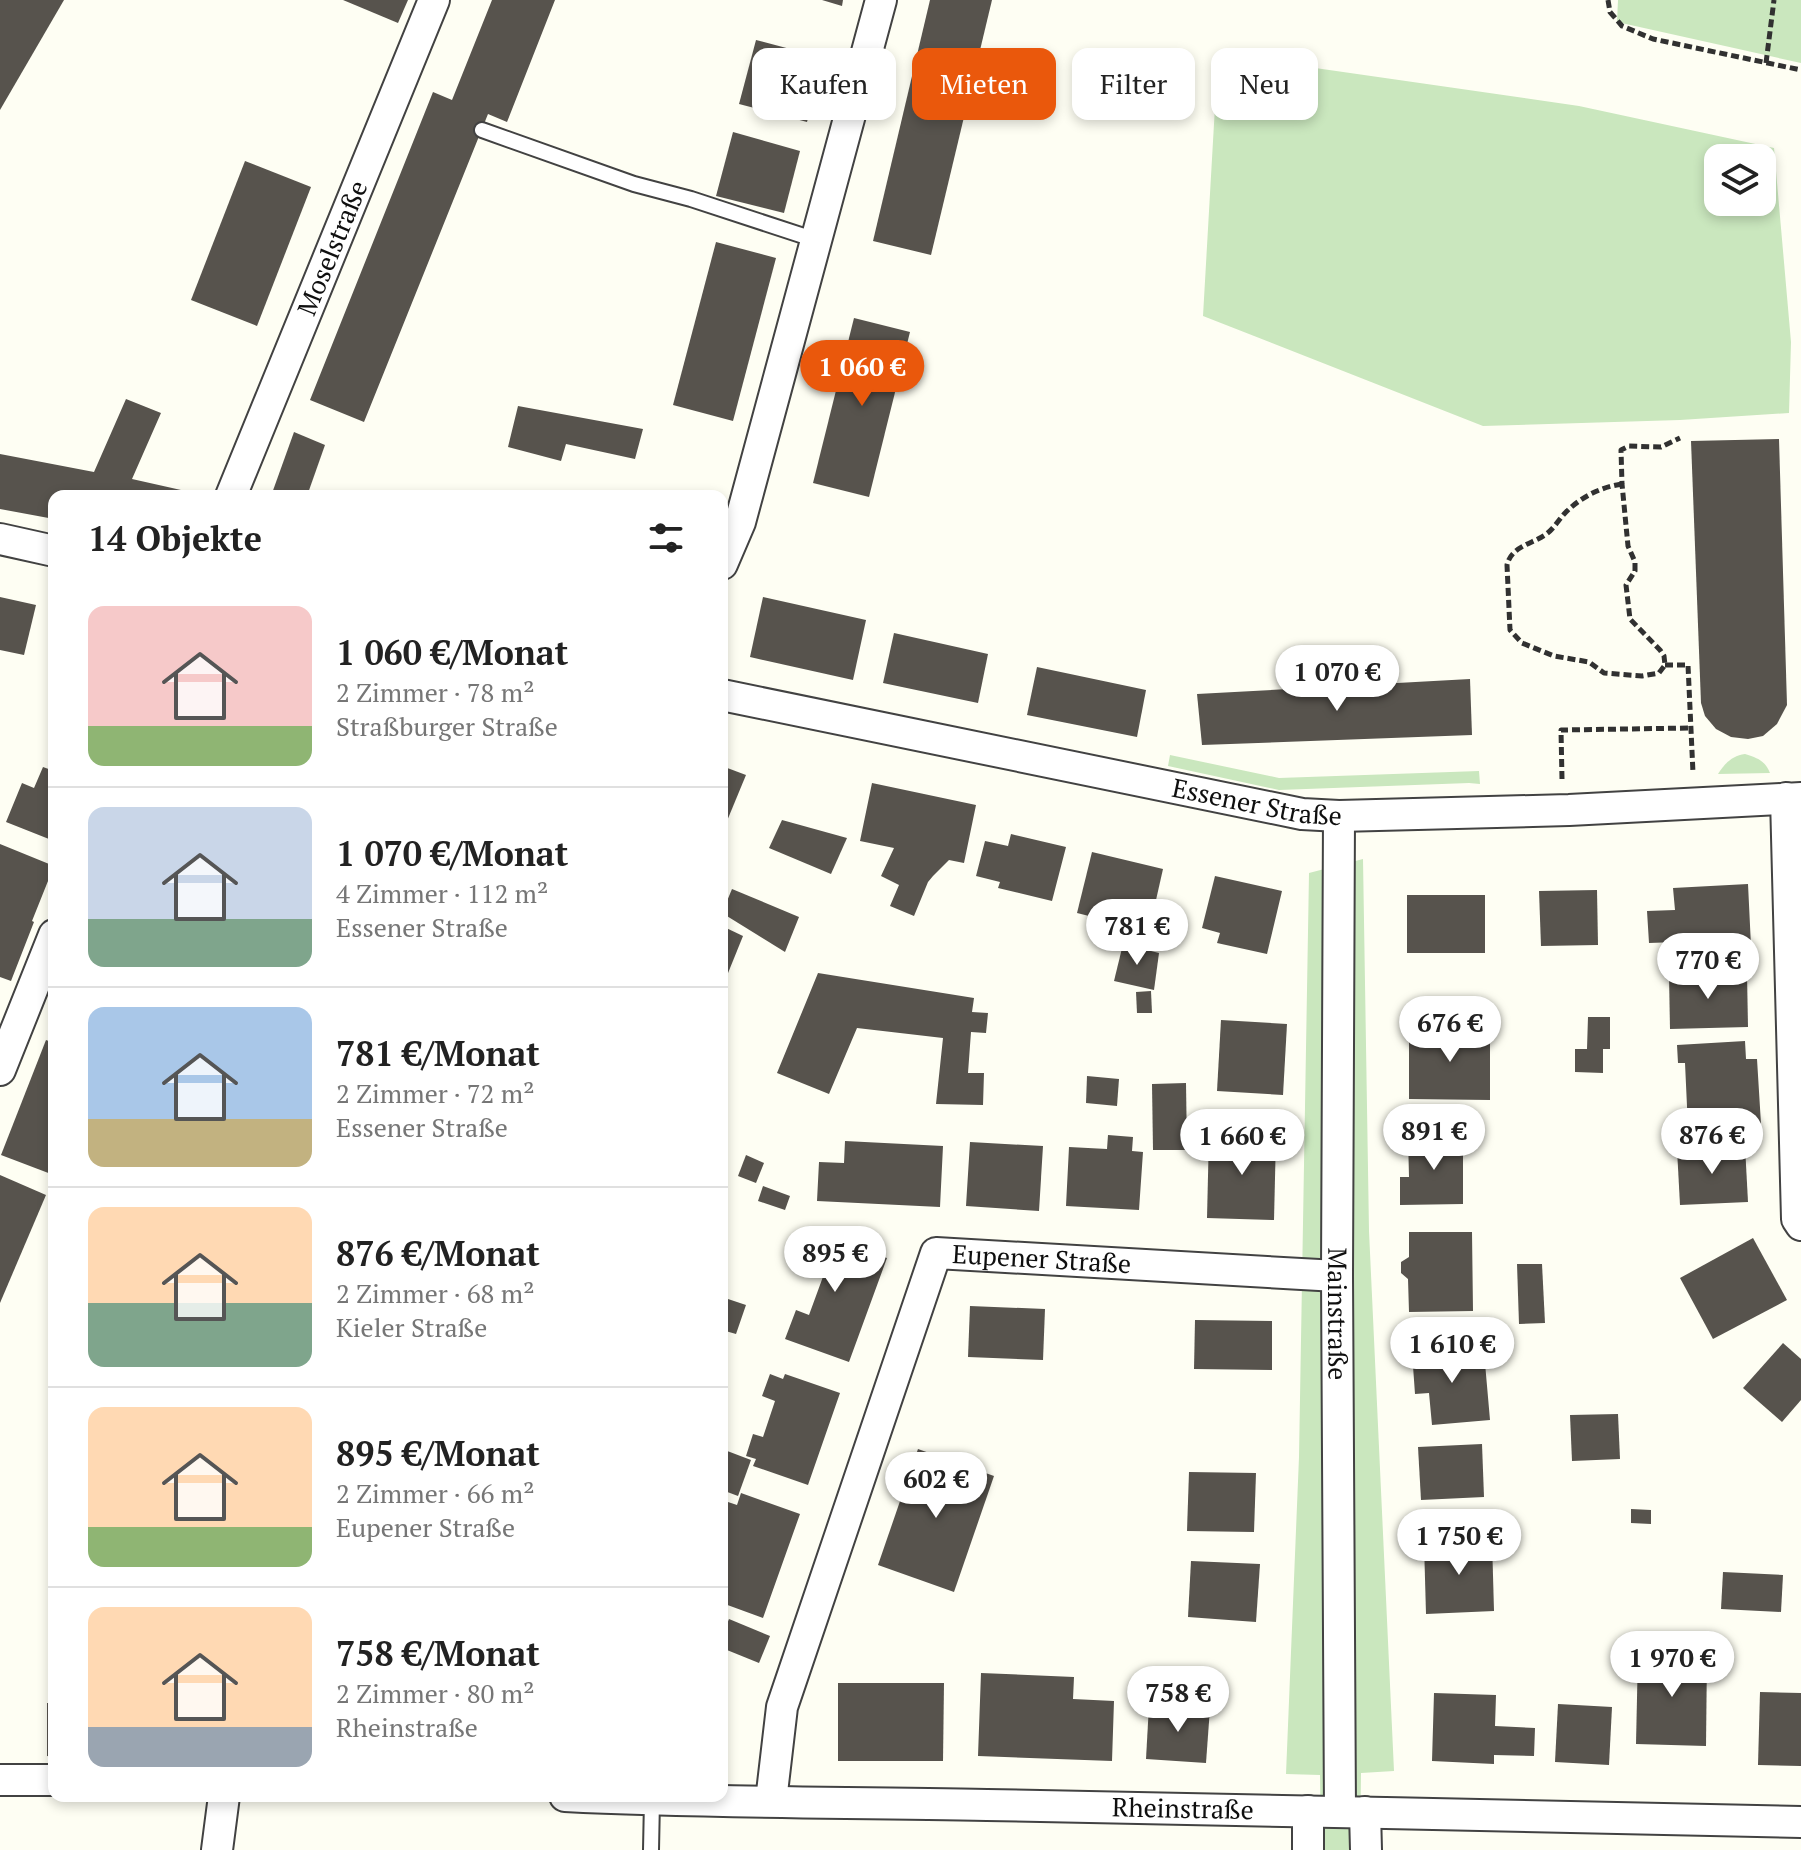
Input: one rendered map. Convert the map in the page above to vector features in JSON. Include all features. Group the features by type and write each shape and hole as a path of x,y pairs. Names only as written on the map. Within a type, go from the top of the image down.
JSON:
{"street":[{"name":"Moselstraße","path":"233,490 434,0"},
{"path":"728,550 740,522 881,0"},
{"path":"0,539 48,550"},
{"name":"Essener Straße","path":"728,696 1302,814 1339,816 1569,810 1793,798"},
{"path":"1793,798 1797,1219 1801,1225"},
{"name":"Mainstraße","path":"1339,816 1337,1276 1353,1812 1366,1850"},
{"path":"0,1070 48,950"},
{"name":"Eupener Straße","path":"771,1801 782,1707 936,1253 1337,1276"},
{"path":"0,1780 48,1780"},
{"name":"Rheinstraße","path":"728,1801 1801,1822"},
{"path":"217,1850 223,1802"},
{"path":"1308,1811 1308,1850"}],"lane":[{"path":"482,130 634,184 691,199 816,240"},
{"path":"651,1850 652,1802"}],"path":[{"path":"1608,0 1610,12 1622,26 1653,39 1801,70"},
{"path":"1766,63 1774,0"},
{"path":"1622,484 1608,486 1583,498 1547,534 1509,556 1510,630 1522,643 1554,656 1589,662 1604,673 1642,676 1659,673 1665,665 1660,650 1630,619 1626,585 1635,571 1635,562 1628,546 1621,450 1629,446 1661,447 1680,438"},
{"path":"1665,665 1688,665 1693,779"},
{"path":"1562,785 1561,730 1690,728"}],"green space":[{"path":"1618,0 1801,0 1801,63 1617,22"},
{"path":"1318,68 1579,106 1755,144 1704,144 1704,216 1776,216 1776,171 1791,342 1789,413 1483,426 1203,316 1214,120 1318,120"},
{"path":"1745,754 1760,760 1770,773 1718,774 1729,761"},
{"path":"1170,755 1279,778 1479,771 1480,784 1279,790 1168,766"},
{"path":"1363,859 1369,1231 1394,1771 1361,1773 1360,1850 1321,1850 1320,1775 1286,1774 1299,1457 1309,873"}],"building":[{"path":"0,0 64,0 0,110"},
{"path":"343,0 408,0 398,23"},
{"path":"492,0 555,0 507,122 488,114 364,422 310,400 433,92 452,100"},
{"path":"822,0 843,0 842,6"},
{"path":"930,0 992,0 981,48 919,48"},
{"path":"756,40 786,48 754,48"},
{"path":"752,55 752,107 739,104"},
{"path":"912,76 912,120 963,120 931,255 873,241"},
{"path":"733,132 800,151 784,213 716,196"},
{"path":"245,161 311,187 257,326 191,300"},
{"path":"716,242 776,258 733,421 673,405"},
{"path":"854,318 910,332 869,497 813,483"},
{"path":"126,399 161,413 132,479 181,490 48,490 48,518 0,509 0,454 94,472"},
{"path":"518,406 643,429 635,459 566,444 561,461 508,447"},
{"path":"294,432 325,445 309,490 273,490"},
{"path":"1779,439 1787,705 1777,724 1763,736 1748,739 1731,737 1716,729 1705,716 1701,703 1691,441"},
{"path":"0,597 36,605 24,655 0,650"},
{"path":"763,597 866,620 853,680 750,657"},
{"path":"894,633 988,654 978,703 883,683"},
{"path":"1037,667 1146,690 1137,737 1027,715"},
{"path":"1470,679 1472,735 1202,745 1197,694"},
{"path":"43,767 48,769 48,839 6,822 22,783 34,788"},
{"path":"728,768 746,775 728,818"},
{"path":"872,783 976,805 964,863 949,860 933,876 914,916 890,906 899,885 881,876 894,848 860,841"},
{"path":"782,820 847,838 831,874 769,848"},
{"path":"1011,834 1066,847 1052,901 998,888 1000,882 976,876 985,841 1008,846"},
{"path":"0,844 48,864 48,881 11,981 0,977"},
{"path":"1092,852 1163,869 1149,931 1077,913"},
{"path":"1215,876 1282,891 1267,954 1217,943 1220,933 1202,928"},
{"path":"1748,884 1751,946 1677,950 1677,942 1649,943 1647,911 1675,910 1673,888"},
{"path":"732,889 799,917 785,952 728,917 728,899"},
{"path":"1597,890 1598,945 1541,946 1539,891"},
{"path":"1407,895 1485,895 1485,953 1407,953"},
{"path":"728,929 743,936 728,973"},
{"path":"1123,944 1159,953 1154,990 1114,981"},
{"path":"818,973 974,998 972,1012 988,1013 986,1033 971,1032 968,1073 984,1073 983,1105 936,1104 943,1038 857,1028 829,1094 777,1073"},
{"path":"1747,974 1748,1027 1670,1029 1669,975"},
{"path":"1151,991 1152,1013 1137,1013 1136,992"},
{"path":"1588,1017 1610,1017 1610,1049 1603,1049 1603,1073 1575,1072 1575,1049 1587,1049"},
{"path":"1221,1020 1287,1024 1283,1095 1217,1091"},
{"path":"1409,1029 1490,1029 1490,1100 1409,1099"},
{"path":"46,1040 48,1041 48,1173 1,1155"},
{"path":"1745,1041 1746,1059 1757,1059 1761,1124 1688,1128 1685,1063 1678,1063 1677,1045"},
{"path":"1087,1076 1119,1079 1117,1106 1086,1103"},
{"path":"1186,1083 1187,1150 1153,1150 1152,1084"},
{"path":"1209,1134 1276,1136 1274,1220 1207,1218"},
{"path":"1108,1135 1133,1137 1132,1151 1143,1152 1139,1210 1066,1206 1069,1147 1107,1149"},
{"path":"1463,1136 1463,1204 1400,1205 1400,1177 1409,1177 1408,1137"},
{"path":"845,1141 943,1146 940,1207 817,1201 819,1162 844,1163"},
{"path":"970,1142 1043,1146 1039,1211 966,1206"},
{"path":"1745,1146 1748,1202 1680,1205 1677,1149"},
{"path":"746,1155 764,1163 756,1183 738,1176"},
{"path":"0,1175 46,1195 0,1303"},
{"path":"763,1186 790,1196 785,1210 758,1201"},
{"path":"805,1227 887,1258 849,1362 785,1339 796,1310 809,1315 824,1274 792,1262"},
{"path":"1409,1232 1472,1232 1473,1311 1409,1312 1408,1279 1401,1273 1401,1262 1409,1257"},
{"path":"1753,1238 1787,1300 1713,1339 1680,1278"},
{"path":"1517,1264 1542,1264 1545,1323 1519,1324"},
{"path":"728,1299 746,1305 736,1334 728,1332"},
{"path":"970,1306 1045,1309 1043,1360 968,1357"},
{"path":"1195,1320 1272,1321 1272,1370 1194,1369"},
{"path":"1783,1343 1801,1359 1801,1400 1782,1422 1743,1388"},
{"path":"1473,1347 1475,1364 1485,1363 1490,1420 1432,1425 1429,1393 1415,1394 1412,1352"},
{"path":"770,1374 783,1379 785,1374 840,1393 808,1485 753,1466 756,1459 746,1456 753,1434 763,1437 775,1401 762,1396"},
{"path":"1618,1414 1620,1459 1572,1461 1570,1415"},
{"path":"1482,1444 1484,1497 1421,1500 1418,1447"},
{"path":"918,1449 994,1476 954,1592 878,1565"},
{"path":"728,1451 751,1460 738,1496 728,1492"},
{"path":"1189,1472 1256,1473 1254,1532 1187,1531"},
{"path":"741,1493 800,1514 763,1618 728,1605 728,1502 737,1505"},
{"path":"1631,1509 1651,1510 1651,1524 1631,1523"},
{"path":"1492,1540 1494,1611 1426,1614 1424,1543"},
{"path":"1191,1561 1260,1564 1256,1622 1188,1617"},
{"path":"1723,1572 1783,1575 1781,1612 1721,1609"},
{"path":"729,1619 770,1636 759,1663 728,1650"},
{"path":"1638,1652 1707,1654 1706,1746 1636,1744"},
{"path":"981,1673 1074,1677 1073,1699 1114,1701 1112,1761 978,1756"},
{"path":"838,1683 944,1683 943,1761 838,1761"},
{"path":"1760,1692 1801,1693 1801,1766 1758,1765"},
{"path":"1434,1693 1496,1695 1495,1726 1535,1728 1534,1756 1494,1755 1494,1764 1432,1761"},
{"path":"47,1703 48,1703 48,1756"},
{"path":"1558,1704 1612,1707 1609,1765 1555,1762"},
{"path":"1149,1705 1210,1708 1206,1763 1146,1759"}]}
